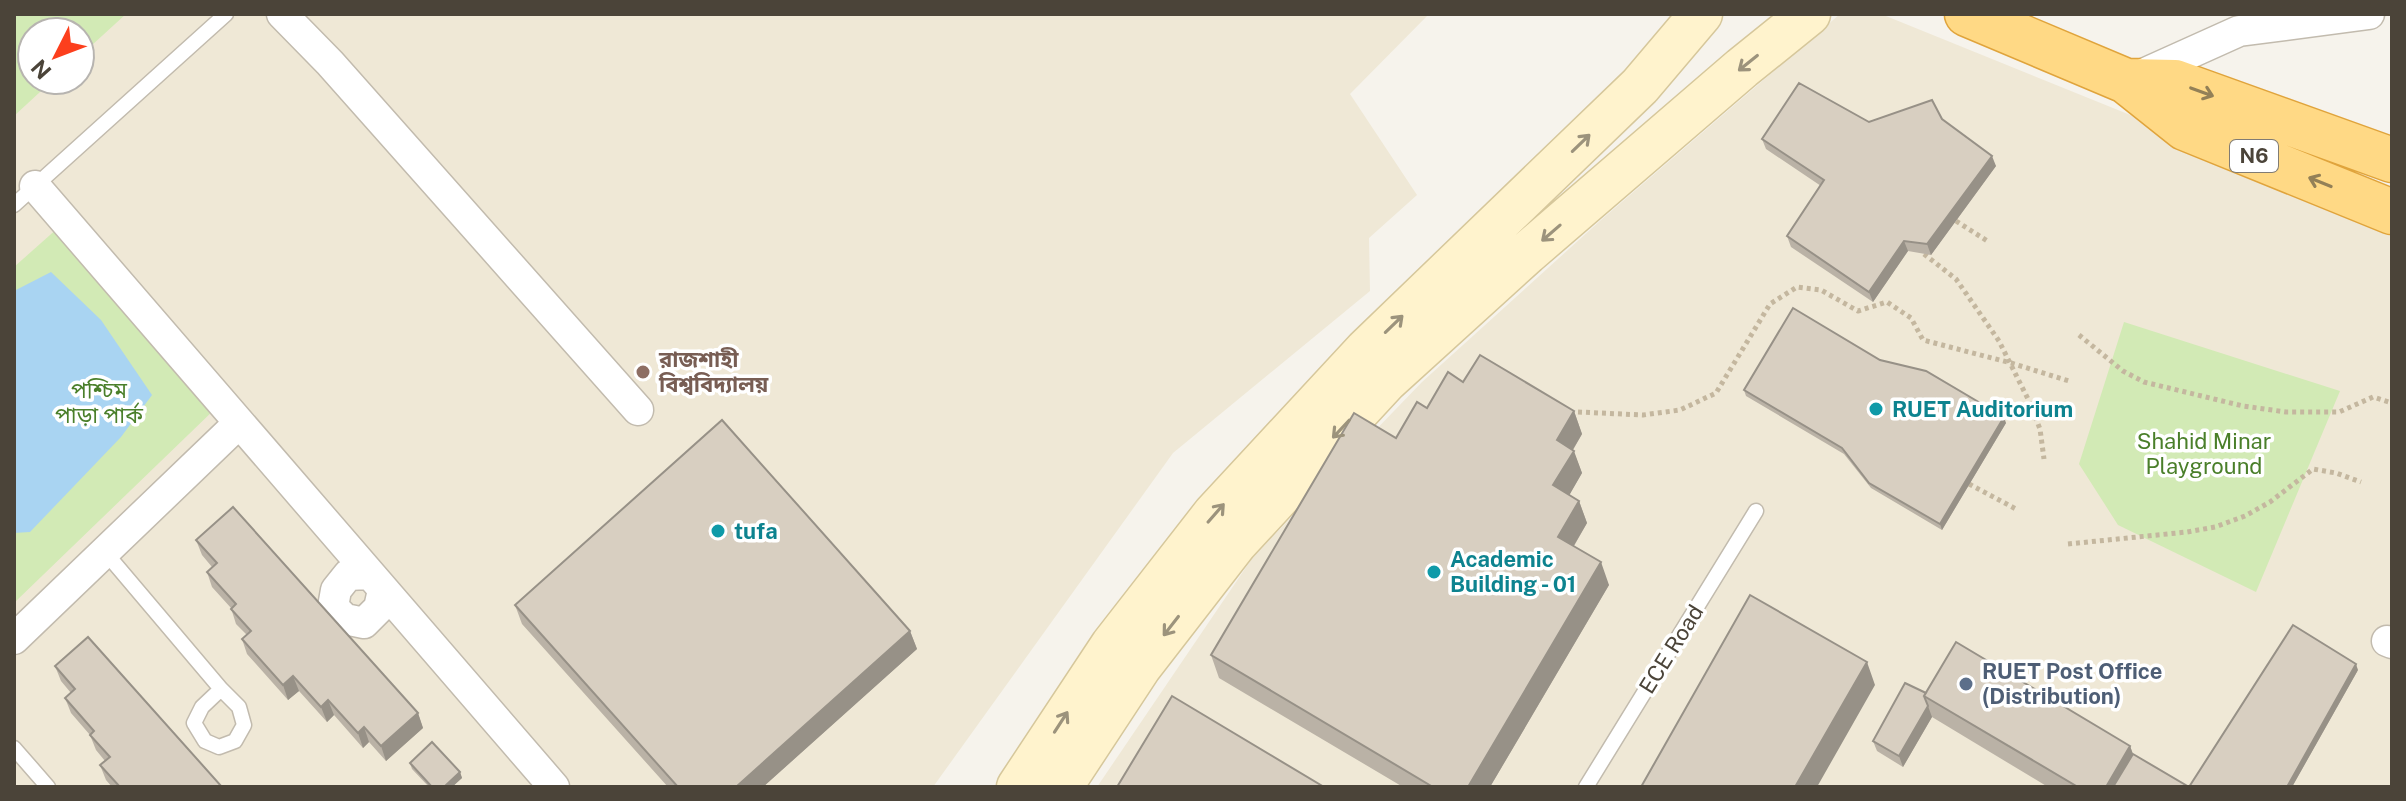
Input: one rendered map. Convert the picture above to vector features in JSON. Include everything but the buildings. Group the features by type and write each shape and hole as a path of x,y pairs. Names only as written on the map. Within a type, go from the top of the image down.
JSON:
{"highway":[{"name":"N6","path":"1981,16 2126,81 2185,128 2392,212"},
{"name":"N6","path":"2126,81 2175,82 2392,160"}],"main road":[{"path":"1018,787 1112,645 1214,514 1366,350 1640,86 1701,14"},
{"path":"1061,787 1140,667 1236,543 1386,381 1527,253 1809,14"}],"street":[{"path":"282,14 330,63 638,410"},
{"path":"2126,81 2239,31 2369,14"},
{"path":"24,196 239,423 554,787"},
{"path":"14,639 239,423"}],"lane":[{"path":"24,196 226,14"},
{"name":"ECE Road","path":"1586,787 1756,511"},
{"path":"105,552 221,689"},
{"path":"14,748 48,787"}],"path":[{"path":"1956,221 1989,242"},
{"path":"1924,254 1956,279 2011,363 2040,429 2044,459"},
{"path":"1578,412 1643,415 1668,412 1680,410 1716,393 1770,304 1797,287 1821,290 1858,311 1887,302 1911,318 1923,340 2069,381"},
{"path":"2079,335 2123,371 2144,382 2243,406 2324,413 2339,412 2373,397 2392,403"},
{"path":"2068,544 2215,527 2245,516 2270,502 2313,469 2361,482"},
{"path":"1969,484 2016,509"}],"shaded area":[{"name":"রাজশাহী বিশ্ববিদ্যালয়","path":"14,14 1429,14 1350,94 1417,195 1369,238 1370,291 1173,453 933,787 14,787"},
{"path":"1840,14 1881,14 2392,221 2392,787 1097,787 1253,557 1422,382 1601,220"}],"green space":[{"path":"14,14 126,14 96,41 96,16 16,16 16,96 36,96 14,116"},
{"name":"পশ্চিম পাড়া পার্ক","path":"59,227 217,407 14,603 14,267"},
{"name":"Shahid Minar Playground","path":"2124,322 2340,391 2256,592 2118,525 2079,464"}],"water":[{"path":"51,272 101,320 152,395 121,437 30,532 14,533 14,291"}],"place":[{"name":"রাজশাহী বিশ্ববিদ্যালয়","path":"643,372"},
{"name":"RUET Auditorium","path":"1876,409"},
{"name":"tufa","path":"718,531"},
{"name":"Academic Building - 01","path":"1434,572"},
{"name":"RUET Post Office (Distribution)","path":"1966,684"}]}
